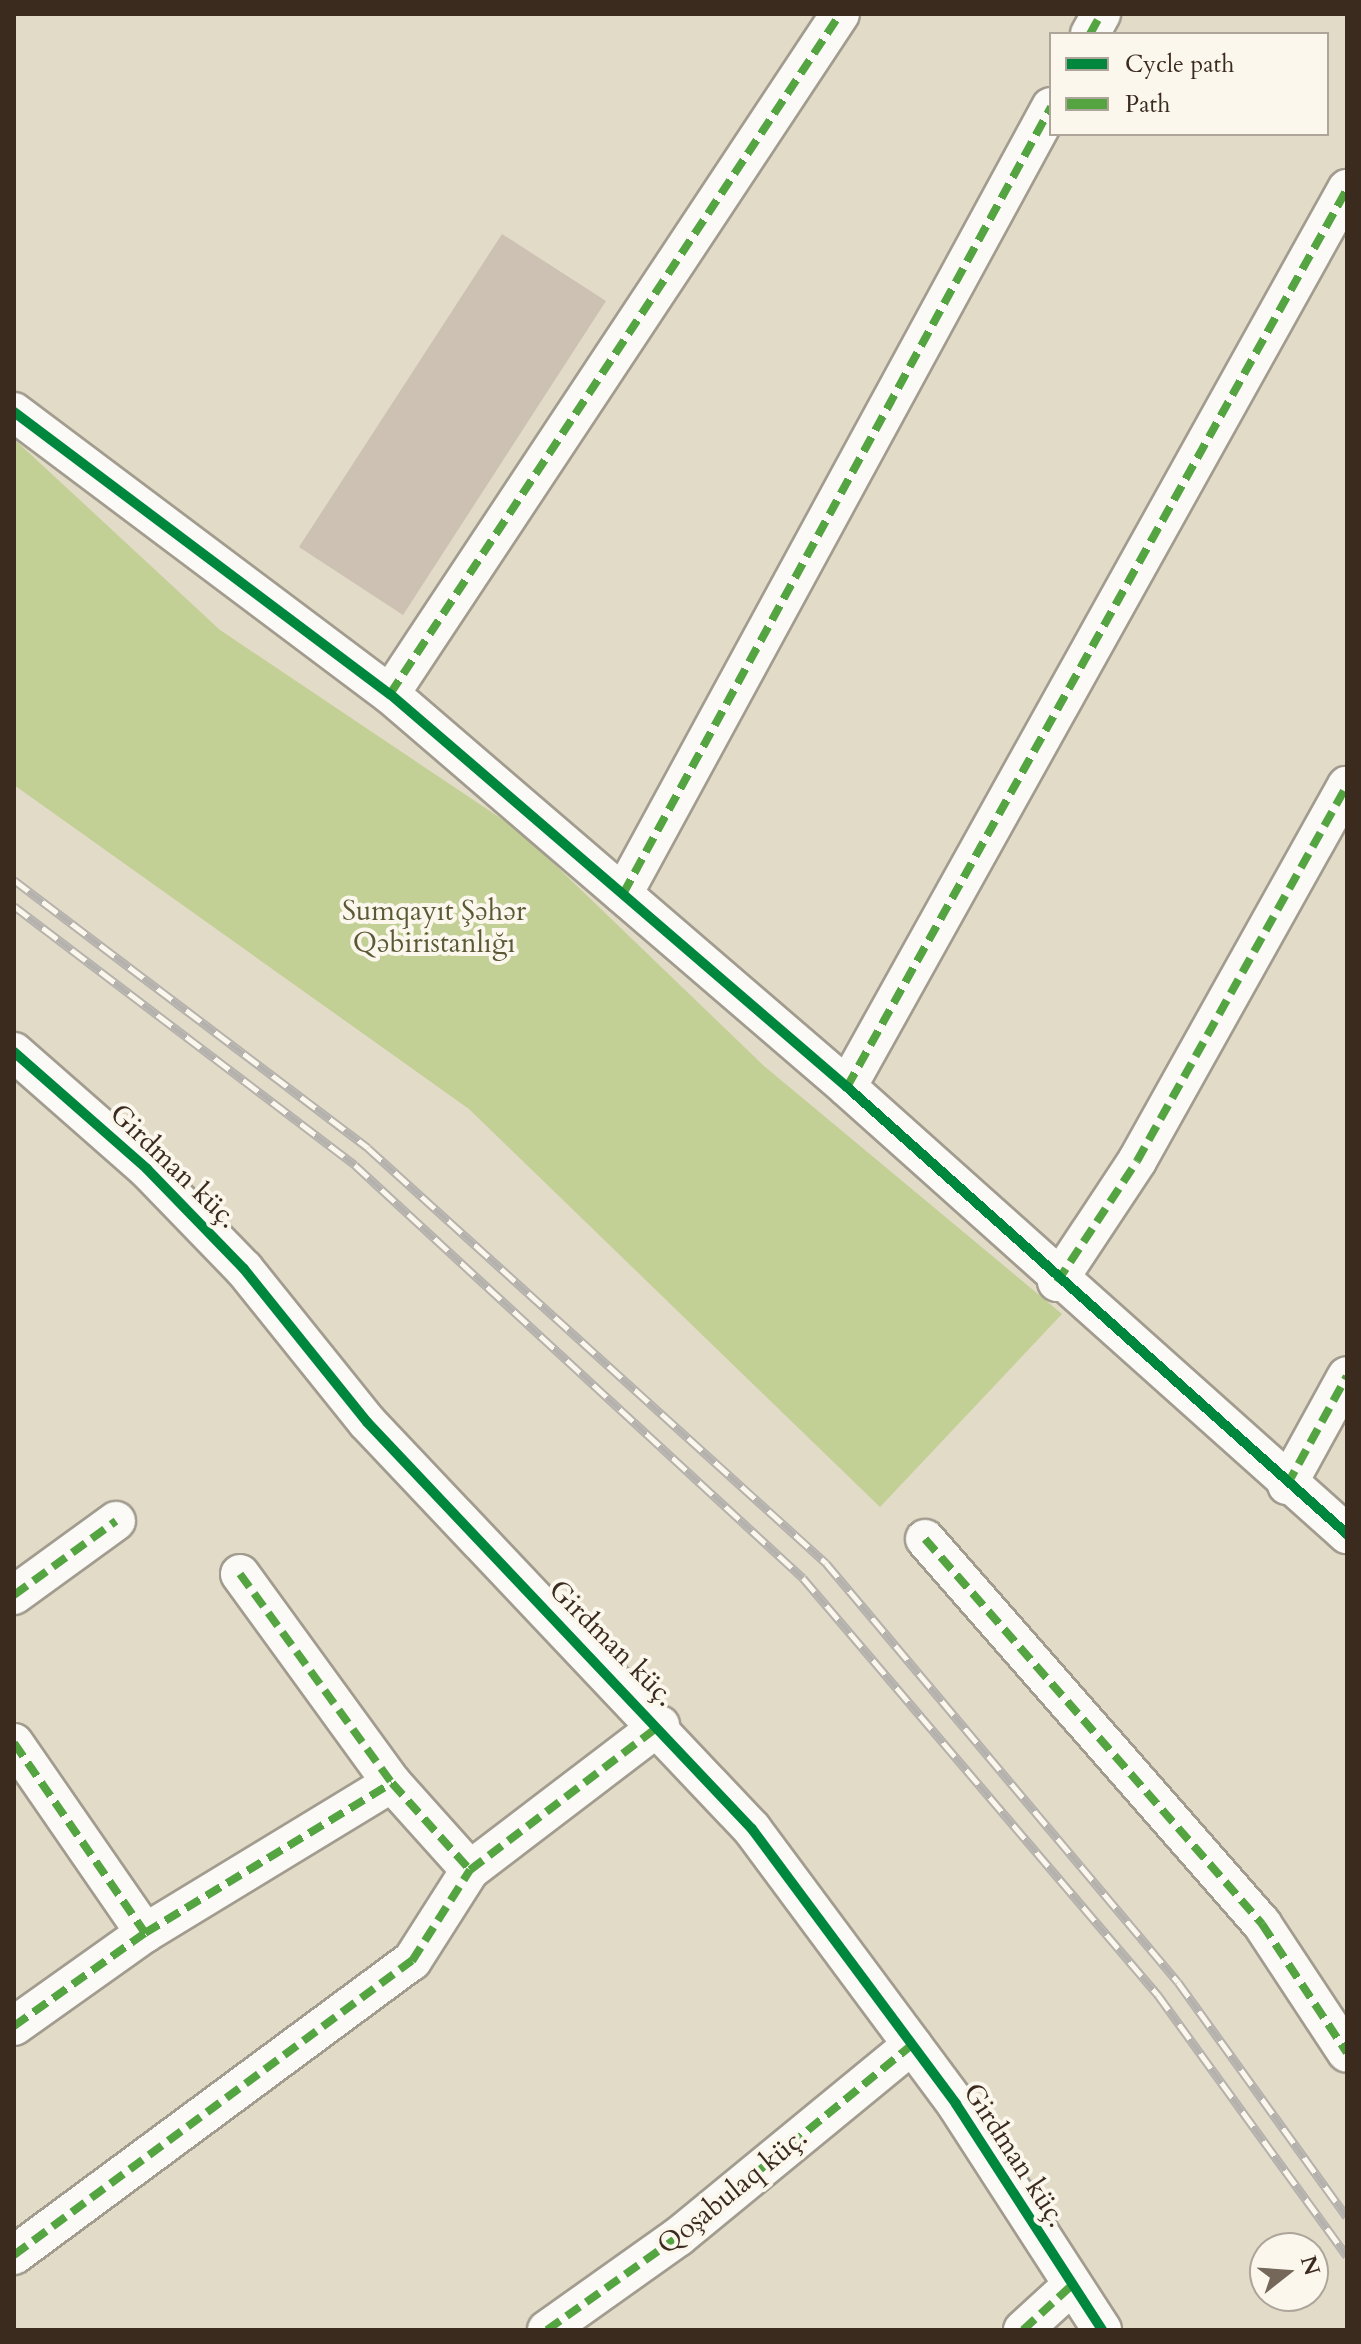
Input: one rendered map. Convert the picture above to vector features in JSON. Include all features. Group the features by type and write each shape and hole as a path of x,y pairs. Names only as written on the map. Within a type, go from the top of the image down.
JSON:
{"street":[{"path":"390,694 840,14"},
{"path":"1091,32 1101,14"},
{"path":"623,894 1049,111"},
{"path":"847,1087 1347,189"},
{"path":"14,412 390,694 847,1087 1057,1282 1347,1534"},
{"path":"1057,1282 1137,1161 1347,786"},
{"name":"Girdman küç.","path":"14,1052 147,1169 244,1269 367,1422 660,1725 752,1829 912,2045 1070,2287 1102,2330"},
{"path":"1287,1485 1347,1376"},
{"path":"14,1595 116,1521"},
{"path":"925,1539 1262,1924 1347,2053"},
{"path":"240,1574 392,1783 470,1870"},
{"path":"14,2255 412,1961 470,1870 660,1725"},
{"path":"14,1743 145,1933"},
{"path":"14,2026 145,1933 392,1783"},
{"name":"Qoşabulaq küç.","path":"547,2330 678,2237 912,2045"},
{"path":"1023,2330 1070,2287"}],"green space":[{"name":"Sumqayıt Şəhər Qəbiristanlığı","path":"14,439 220,630 521,832 764,1066 1062,1314 880,1507 469,1109 14,785"}],"building":[{"path":"502,234 606,301 403,615 299,547"}],"railway":[{"path":"14,880 368,1148 826,1563 1178,1982 1347,2217"},
{"path":"14,906 355,1165 803,1578 1158,1995 1347,2256"}],"marked path":[{"path":"390,694 840,14"},
{"path":"1091,32 1101,14"},
{"path":"623,894 1049,111"},
{"path":"847,1087 1347,189"},
{"path":"1057,1282 1137,1161 1347,786"},
{"path":"1287,1485 1347,1376"},
{"path":"14,1595 116,1521"},
{"path":"925,1539 1262,1924 1347,2053"},
{"path":"240,1574 392,1783"},
{"path":"14,2026 145,1933 392,1783 470,1870 660,1725"},
{"path":"14,1743 145,1933"},
{"path":"14,2255 412,1961 470,1870"},
{"path":"547,2330 678,2237 912,2045"},
{"path":"1023,2330 1070,2287"}],"cycle path":[{"path":"14,412 390,694 847,1087 1347,1534"},
{"path":"14,1052 147,1169 244,1269 367,1422 752,1829 956,2104 1102,2330"}]}
